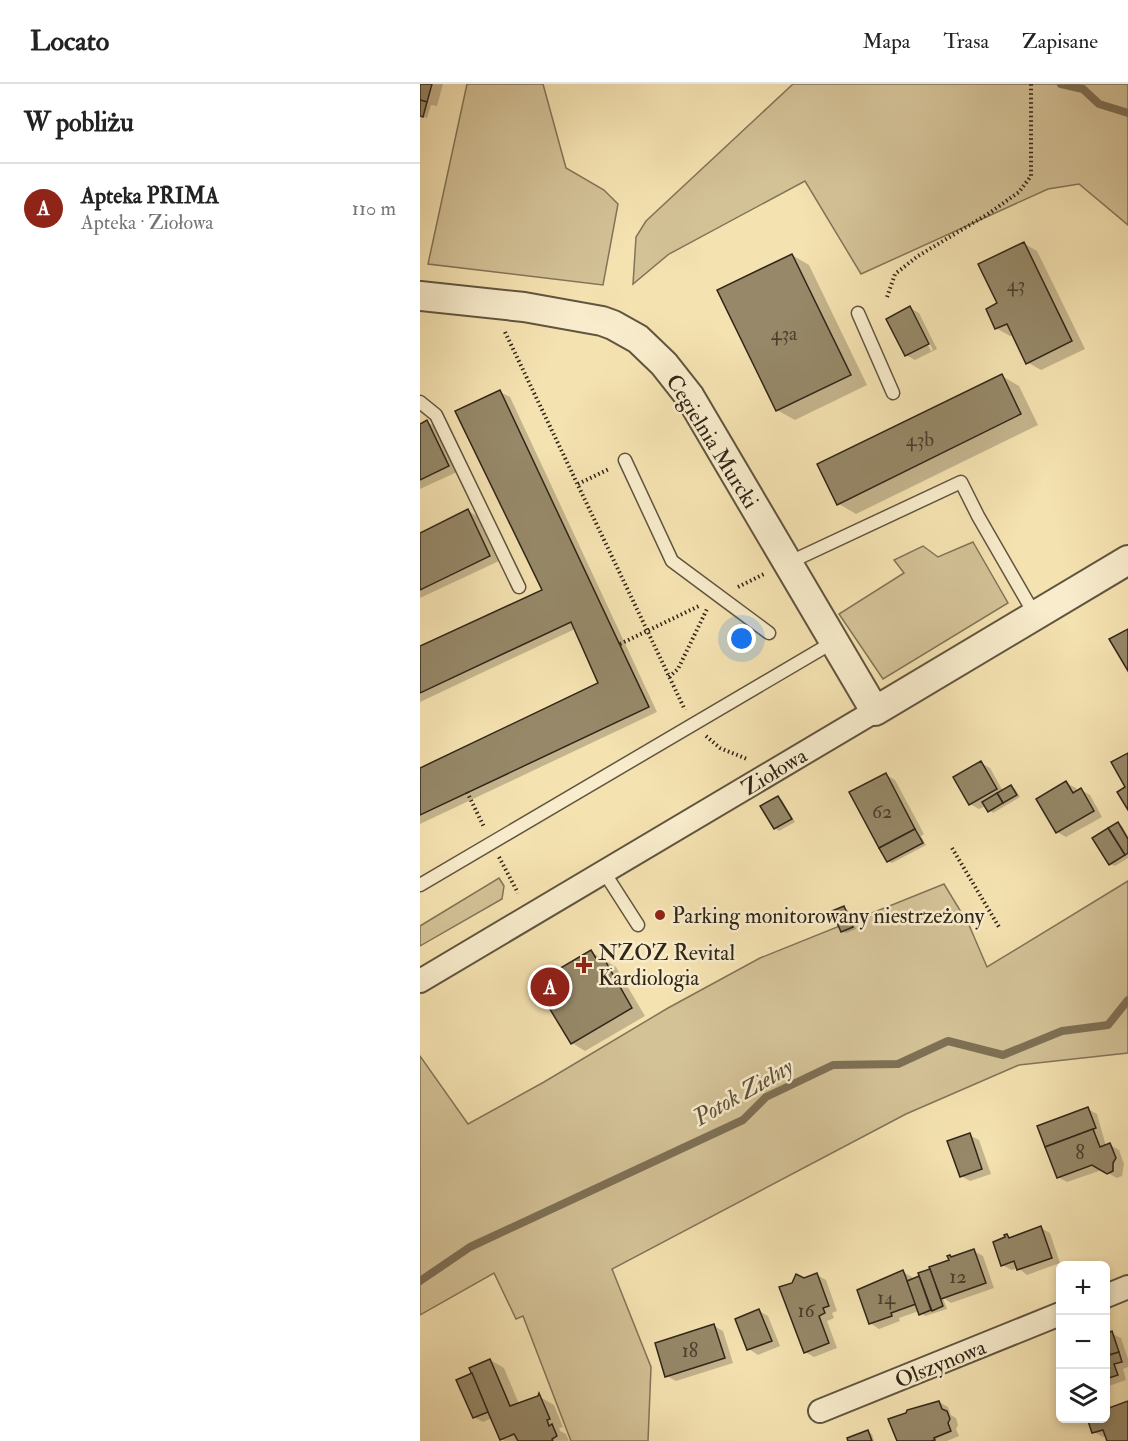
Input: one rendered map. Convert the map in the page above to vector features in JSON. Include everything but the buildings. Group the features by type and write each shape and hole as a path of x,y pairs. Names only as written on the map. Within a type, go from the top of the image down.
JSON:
{"street":[{"name":"Cegielnia Murcki","path":"420,296 503,304 602,321 638,339 664,364 690,397 875,711"},
{"name":"Ziołowa","path":"420,981 1128,560"},
{"path":"1110,1295 1128,1288"},
{"name":"Olszynowa","path":"820,1411 1058,1315"}],"lane":[{"path":"858,313 893,393"},
{"path":"420,402 436,414 519,587"},
{"path":"625,460 672,561 769,633"},
{"path":"788,563 961,482 1035,615"},
{"path":"420,885 835,641"},
{"path":"604,872 638,925"}],"path":[{"path":"887,297 895,274 918,256 988,214 1019,192 1031,176 1031,84"},
{"path":"503,304 504,328 692,726 720,748 747,759"},
{"path":"578,484 603,472"},
{"path":"669,677 678,669 707,612 707,602"},
{"path":"620,644 645,632"},
{"path":"467,792 492,844"},
{"path":"952,848 999,927"},
{"path":"506,870 518,893"}],"shaded area":[{"path":"467,84 543,84 566,168 604,190 618,204 603,285 428,264"},
{"path":"793,84 1128,84 1128,225 1079,184 1048,189 861,274 805,181 669,254 633,284 636,237 646,221"},
{"path":"973,542 1008,603 883,679 839,614 904,573 894,560 923,546 938,557"},
{"path":"499,878 504,886 502,899 420,946 420,926"},
{"path":"1128,881 1128,1053 1019,1065 906,1114 612,1269 651,1367 648,1441 571,1441 523,1316 516,1319 494,1273 420,1315 420,1056 468,1124 668,1008 760,958 944,884 969,925 987,967"}],"waterway":[{"path":"1061,84 1083,89 1099,104 1128,113"},
{"name":"Potok Zielny","path":"420,1281 470,1247 743,1120 766,1097 833,1065 898,1064 948,1041 1003,1055 1062,1031 1108,1025 1128,1000"}],"place":[{"name":"Parking monitorowany niestrzeżony","path":"660,915"},
{"name":"NZOZ Revital Kardiologia","path":"584,965"},
{"name":"Apteka PRIMA","path":"550,987"}]}
